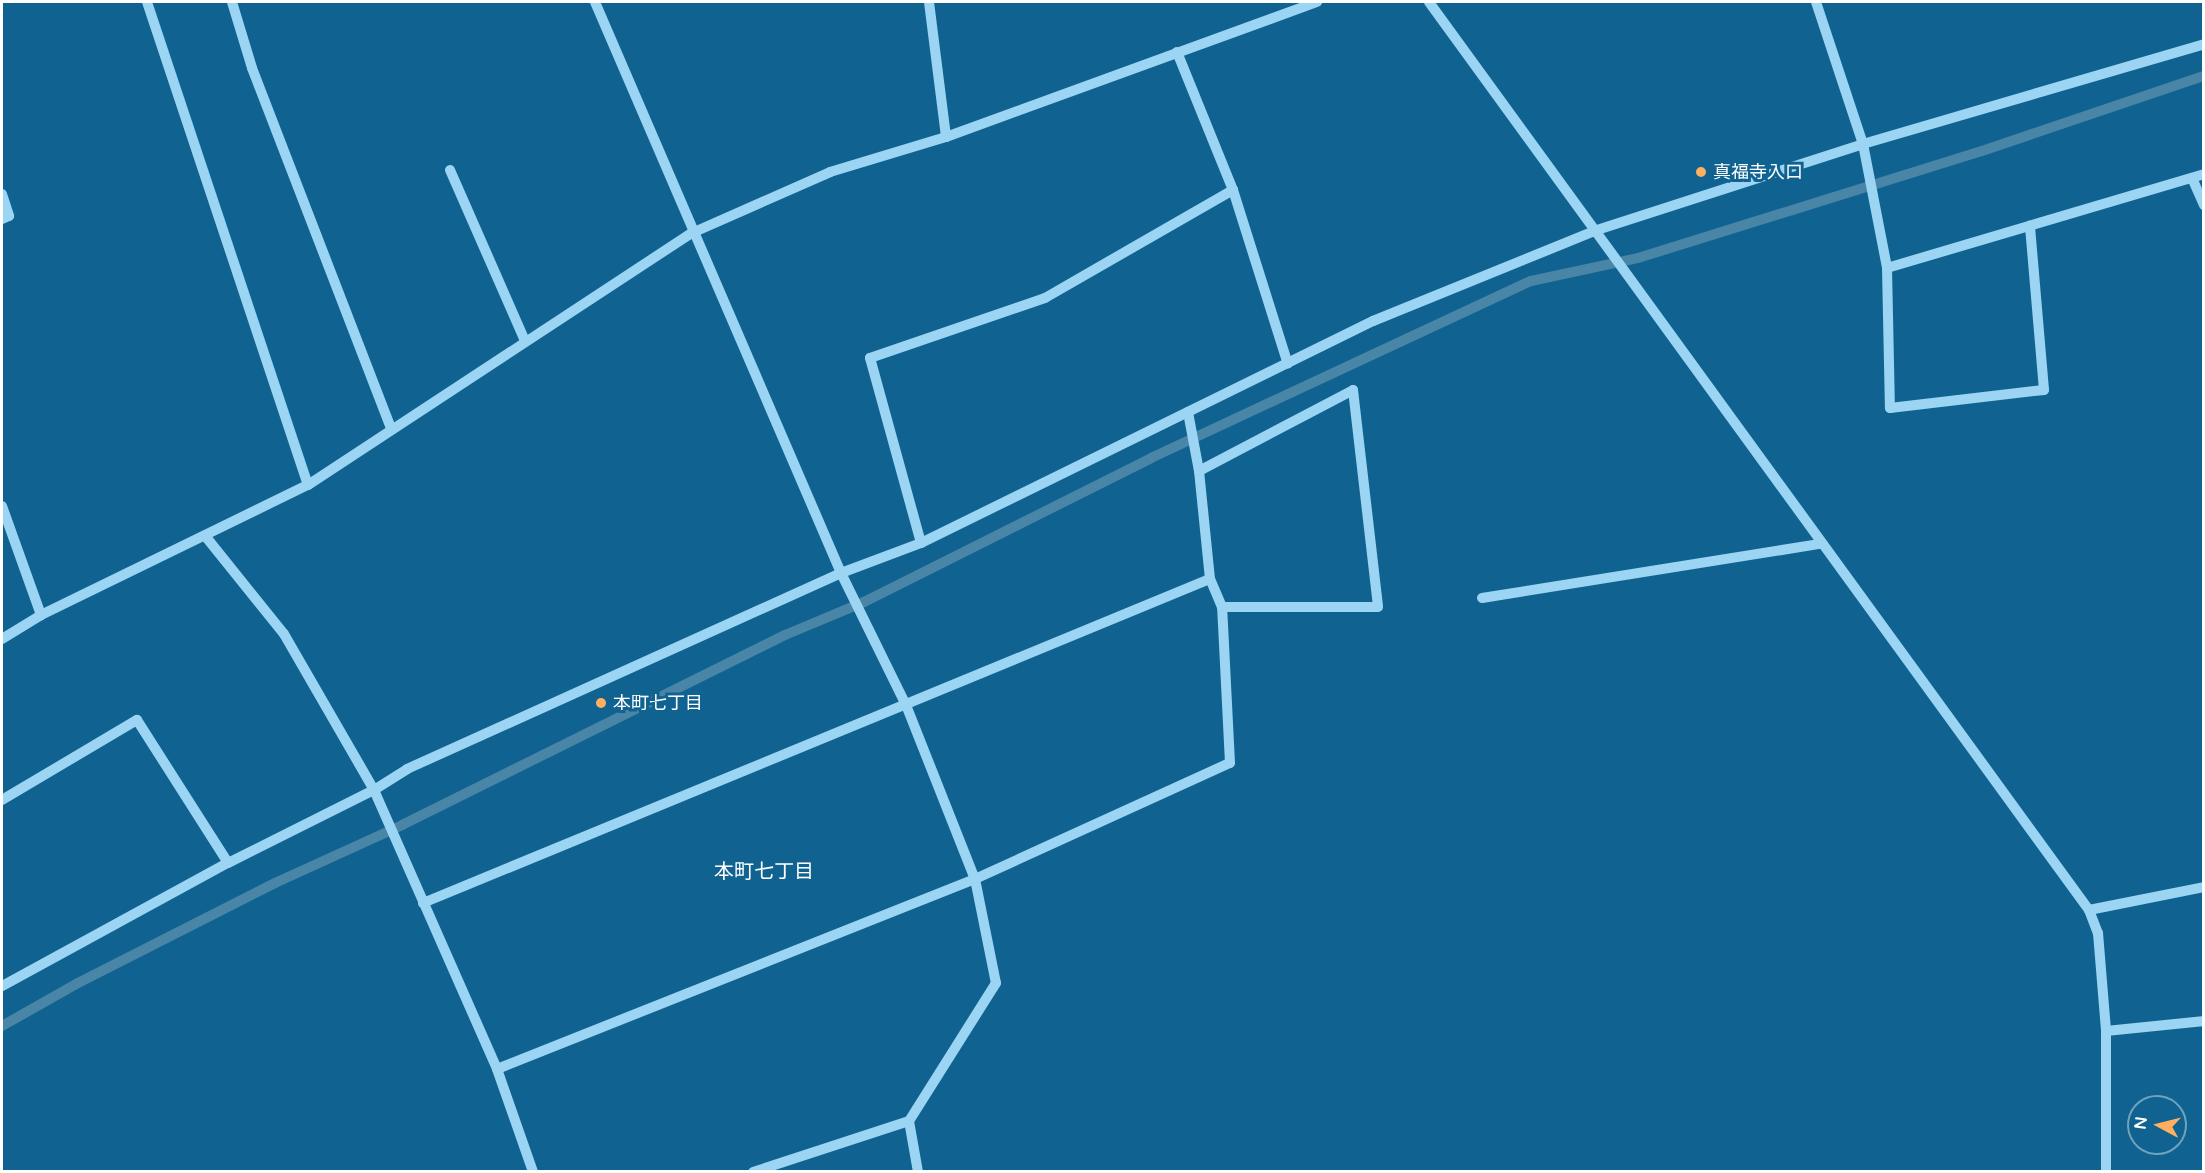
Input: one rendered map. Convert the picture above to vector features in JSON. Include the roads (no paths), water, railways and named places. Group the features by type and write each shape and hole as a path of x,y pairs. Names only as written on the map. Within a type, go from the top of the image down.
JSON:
{"street":[{"path":"147,2 308,484"},
{"path":"232,2 252,68 392,428"},
{"path":"595,2 692,233 842,573 906,705 975,879 996,983 909,1121 753,1172"},
{"path":"929,2 946,137"},
{"path":"2,639 41,615 206,537 308,484 692,233 830,172 946,137 1177,51 1317,2"},
{"path":"1429,2 1597,230 1820,544 2089,910 2098,933 2106,1031 2106,1172"},
{"path":"1816,2 1863,144 1887,268 1890,408 2044,390 2030,226"},
{"path":"2,986 228,863 374,790 407,769 842,573 921,543 1373,321 1597,230 1863,144 2204,44"},
{"path":"1177,51 1233,190 1288,364"},
{"path":"450,170 525,341"},
{"path":"1887,268 2204,174"},
{"path":"2192,177 2204,206"},
{"path":"921,543 870,358 1046,298 1233,190"},
{"path":"2,194 9,216 2,219"},
{"path":"1199,471 1353,390 1378,607 1221,607"},
{"path":"497,1069 975,879 1230,763 1221,607 1210,579 1199,471 1188,412"},
{"path":"2,506 41,615"},
{"path":"206,537 284,634 374,790 497,1069 533,1172"},
{"path":"1482,598 1820,544"},
{"path":"423,903 1210,579"},
{"path":"2,800 137,720 228,863"},
{"path":"2089,910 2204,887"},
{"path":"2106,1031 2204,1021"},
{"path":"909,1121 918,1172"}],"waterway":[{"path":"2,1026 78,983 275,883 402,825 785,635 864,602 1151,458 1531,281 1638,258 1982,151 2204,76"}],"place":[{"name":"真福寺入口","path":"1701,172"},
{"name":"本町七丁目","path":"601,703"}],"district":[{"name":"本町七丁目","path":"764,872"}]}
